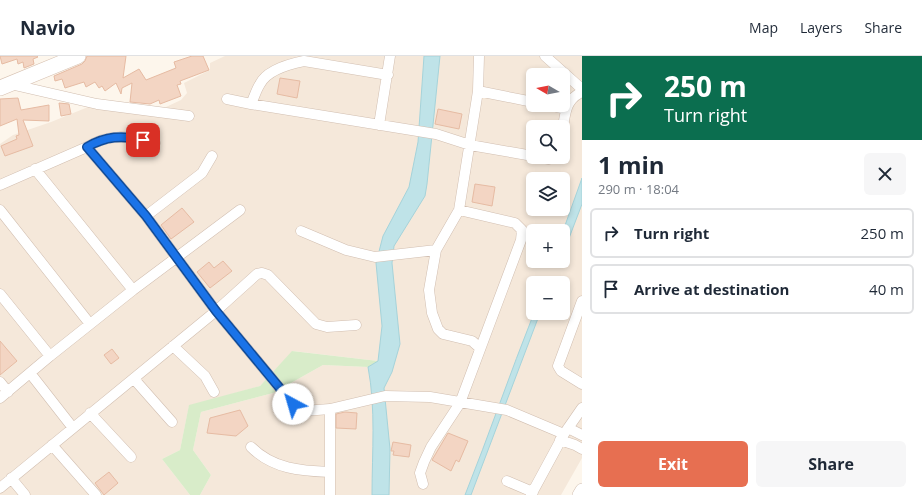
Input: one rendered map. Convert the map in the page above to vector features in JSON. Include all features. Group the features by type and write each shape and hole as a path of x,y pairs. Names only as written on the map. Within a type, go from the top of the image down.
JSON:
{"main road":[{"path":"4,85 78,56"}],"street":[{"path":"379,125 390,56"},
{"path":"479,56 478,91 459,210 436,250 429,290 430,304 438,329 449,337 472,341 480,348"},
{"path":"545,56 582,89"},
{"path":"252,104 260,82 284,66 304,61 334,61 388,75"},
{"path":"4,85 98,104 189,116"},
{"path":"478,91 526,101"},
{"path":"570,102 582,92"},
{"path":"227,98 252,104 416,130 436,134 470,145 526,155"},
{"path":"0,185 98,141 113,137 131,137 155,143"},
{"path":"87,147 146,216 216,311 297,409 304,411 330,409 385,396 430,397 507,410 564,434 582,435"},
{"path":"146,216 202,173 212,156"},
{"path":"35,169 133,290"},
{"path":"0,210 90,324"},
{"path":"0,382 4,395 50,356 175,256 240,210"},
{"path":"423,484 420,473 424,462 431,447 460,403 521,240 522,230 515,223 459,210"},
{"path":"300,231 346,250 375,257 436,250"},
{"path":"0,488 216,311 257,274 262,273 268,275 316,324 327,327 356,325"},
{"path":"0,294 50,356"},
{"path":"582,301 558,366 561,372 582,384"},
{"path":"173,346 205,376 214,392"},
{"path":"30,373 73,428"},
{"path":"134,379 172,422"},
{"path":"507,481 532,493 564,434 582,408"},
{"path":"330,409 330,495"},
{"path":"90,413 131,457"},
{"path":"564,434 582,450"},
{"path":"52,444 96,495"},
{"path":"251,447 265,458 285,467 302,472 330,472"},
{"path":"11,478 25,495"},
{"path":"579,495 582,490"}],"shaded area":[{"path":"225,56 582,56 582,458 561,495 200,495 211,475 193,450 201,412 273,393 323,365 368,367 378,361 293,351 260,386 189,406 180,450 162,459 190,495 0,495 0,144 13,135 93,105 196,118 166,107 181,100 187,93 184,83 210,70 210,63"}],"green space":[{"path":"292,351 378,361 368,367 323,365 273,393 201,412 193,450 211,475 200,495 190,495 162,459 180,450 189,405 260,386"}],"water":[{"path":"424,56 440,56 427,184 425,196 394,246 392,263 400,344 392,372 384,388 390,449 389,495 372,495 373,415 368,367 378,361 382,326 376,263 383,236 409,187 418,142"},
{"path":"582,178 582,204 570,236 570,224 566,224 568,216 570,216 570,211"},
{"path":"531,320 537,320 471,495 465,495 483,450"}],"building":[{"path":"0,56 38,57 33,59 34,64 24,68 23,62 18,64 17,59 2,64"},
{"path":"87,56 126,56 123,78 139,69 146,80 176,68 174,62 192,56 203,56 209,70 180,81 181,84 177,85 181,96 160,104 159,100 150,104 130,102 132,83 122,88 121,94 116,83 105,91 102,86 99,88 95,82 86,87 84,82 65,88 62,79 55,81 54,76 82,64"},
{"path":"280,78 300,81 297,98 277,94"},
{"path":"18,98 21,110 49,105 49,121 23,120 33,146 5,156 1,146 17,139 16,136 19,135 17,119 0,126 0,99"},
{"path":"59,103 69,104 71,114 61,116"},
{"path":"438,109 462,114 459,129 435,124"},
{"path":"475,184 495,187 492,206 472,202"},
{"path":"182,208 194,222 171,239 161,225"},
{"path":"223,261 232,271 210,288 197,272 209,262 214,268"},
{"path":"0,341 17,361 0,375"},
{"path":"112,349 119,358 111,364 104,355"},
{"path":"240,410 248,426 236,436 207,433 210,418"},
{"path":"345,412 357,413 356,429 336,428 336,414"},
{"path":"448,433 468,441 459,462 456,460 451,471 432,460"},
{"path":"393,442 411,445 409,457 393,455 394,451 391,451"},
{"path":"109,472 118,483 104,495 95,483"}],"route":[{"path":"143,140 131,137 113,137 98,141 87,147 146,216 216,311 293,404"}]}
